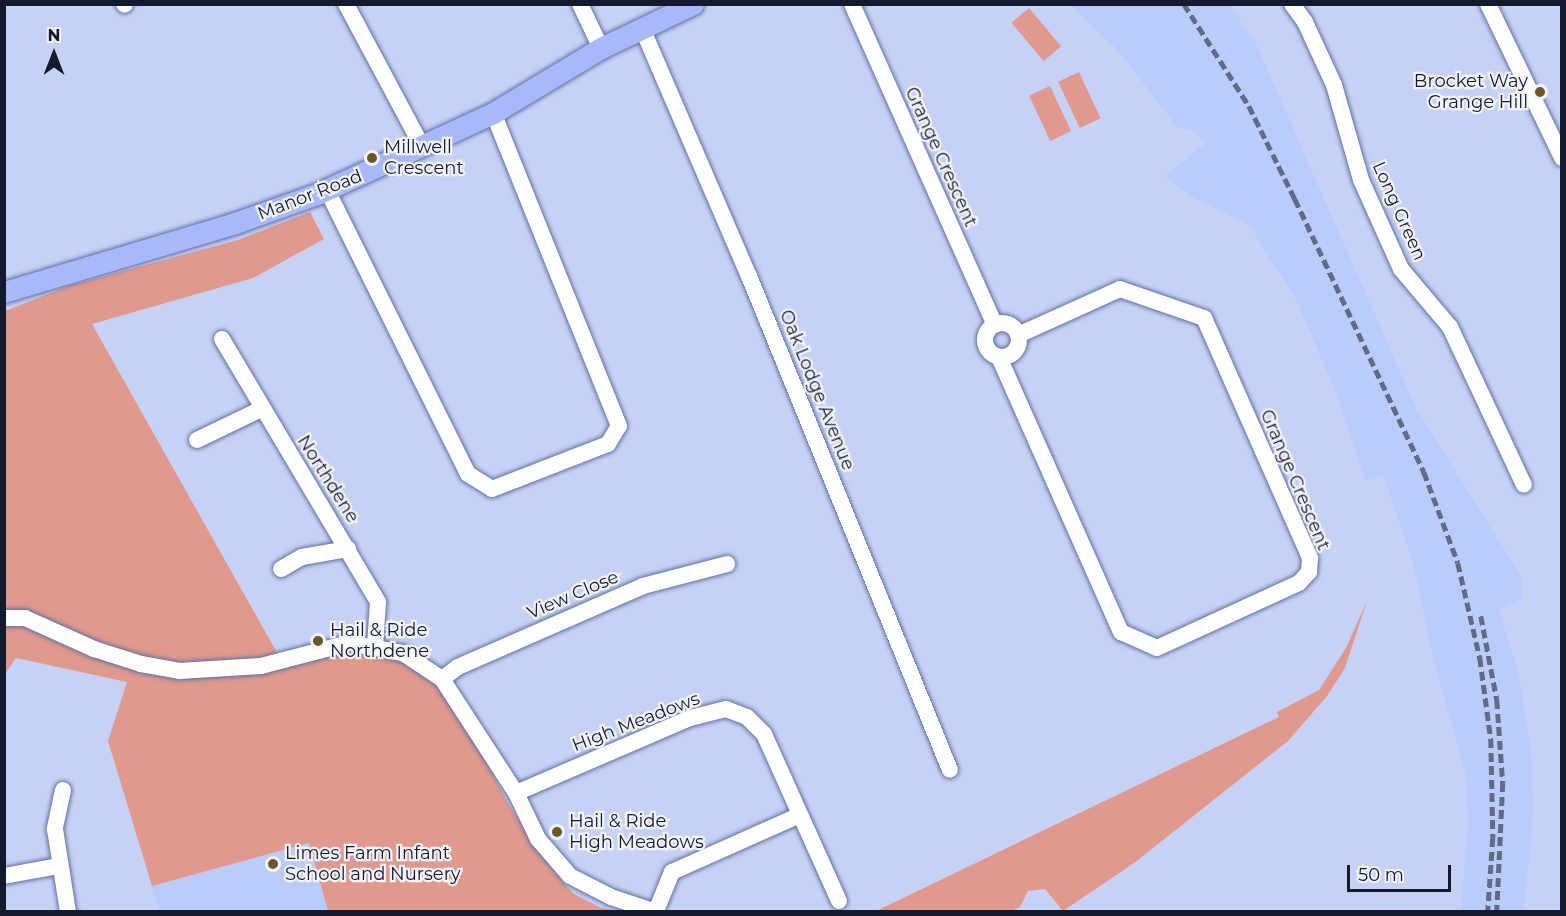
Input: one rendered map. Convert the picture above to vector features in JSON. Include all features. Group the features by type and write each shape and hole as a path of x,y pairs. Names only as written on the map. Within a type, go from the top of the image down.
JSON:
{"main road":[{"name":"Manor Road","path":"4,292 235,223 327,190 423,148 493,113 601,48 693,4"}],"street":[{"path":"346,4 423,148"},
{"path":"580,4 601,48"},
{"name":"Grange Crescent","path":"852,4 995,325 987,332 985,342 989,352 999,357 1121,632 1157,648 1299,583 1304,578 1310,558 1204,318 1120,289 1018,335 1014,351 999,357"},
{"name":"Long Green","path":"1292,4 1305,22 1334,85 1361,180 1401,269 1450,327 1524,485"},
{"path":"1488,4 1562,158"},
{"name":"Oak Lodge Avenue","path":"642,28 753,287 951,770"},
{"path":"327,190 468,474 492,489 608,444 619,426 493,113"},
{"path":"995,325 1011,326 1018,335"},
{"name":"Northdene","path":"222,339 261,409 348,549 378,602 375,646"},
{"path":"197,440 261,409"},
{"path":"281,569 302,557 348,549"},
{"name":"View Close","path":"442,679 468,663 643,586 727,564"},
{"path":"4,618 25,618 94,649 141,664 179,671 235,670 349,644 375,646 403,653 442,679 516,793 538,839 570,876 611,897 656,911 672,872 800,815"},
{"name":"High Meadows","path":"516,793 690,718 726,709 747,717 764,734 839,901"},
{"path":"63,789 55,829 68,912"},
{"path":"4,876 59,866"}],"shaded area":[{"path":"1070,5 1230,5 1256,44 1416,408 1521,576 1521,599 1499,610 1519,675 1532,760 1533,813 1524,911 1461,911 1468,826 1466,775 1433,657 1413,562 1383,475 1366,481 1337,395 1296,299 1249,225 1190,196 1165,176 1206,143 1196,133 1176,126 1119,51"},
{"path":"1029,8 1061,46 1044,61 1011,23"},
{"path":"1079,72 1101,118 1080,128 1058,82"},
{"path":"1050,86 1071,131 1050,141 1029,96"},
{"path":"310,212 324,239 253,278 92,324 280,658 370,652 416,666 447,688 510,807 560,879 574,894 601,908 620,911 328,911 309,843 152,886 108,741 127,682 16,658 5,674 5,311 68,286 238,240"},
{"path":"1367,601 1345,668 1327,696 1288,741 1134,863 1063,911 1045,889 1028,891 1020,907 1012,911 876,911 1279,717 1277,712 1319,690 1346,648"},
{"name":"Limes Farm Infant School and Nursery","path":"309,843 328,911 160,911 152,886"}],"railway":[{"path":"1184,4 1249,106 1295,199 1424,472 1458,563 1480,658 1491,739 1493,838 1488,912"},
{"path":"1481,616 1497,700 1503,783 1497,912"}],"place":[{"name":"Brocket Way Grange Hill","path":"1540,92"},
{"name":"Millwell Crescent","path":"372,158"},
{"name":"Hail & Ride Northdene","path":"318,641"},
{"name":"Hail & Ride High Meadows","path":"557,832"},
{"name":"Limes Farm Infant School and Nursery","path":"273,864"}]}
